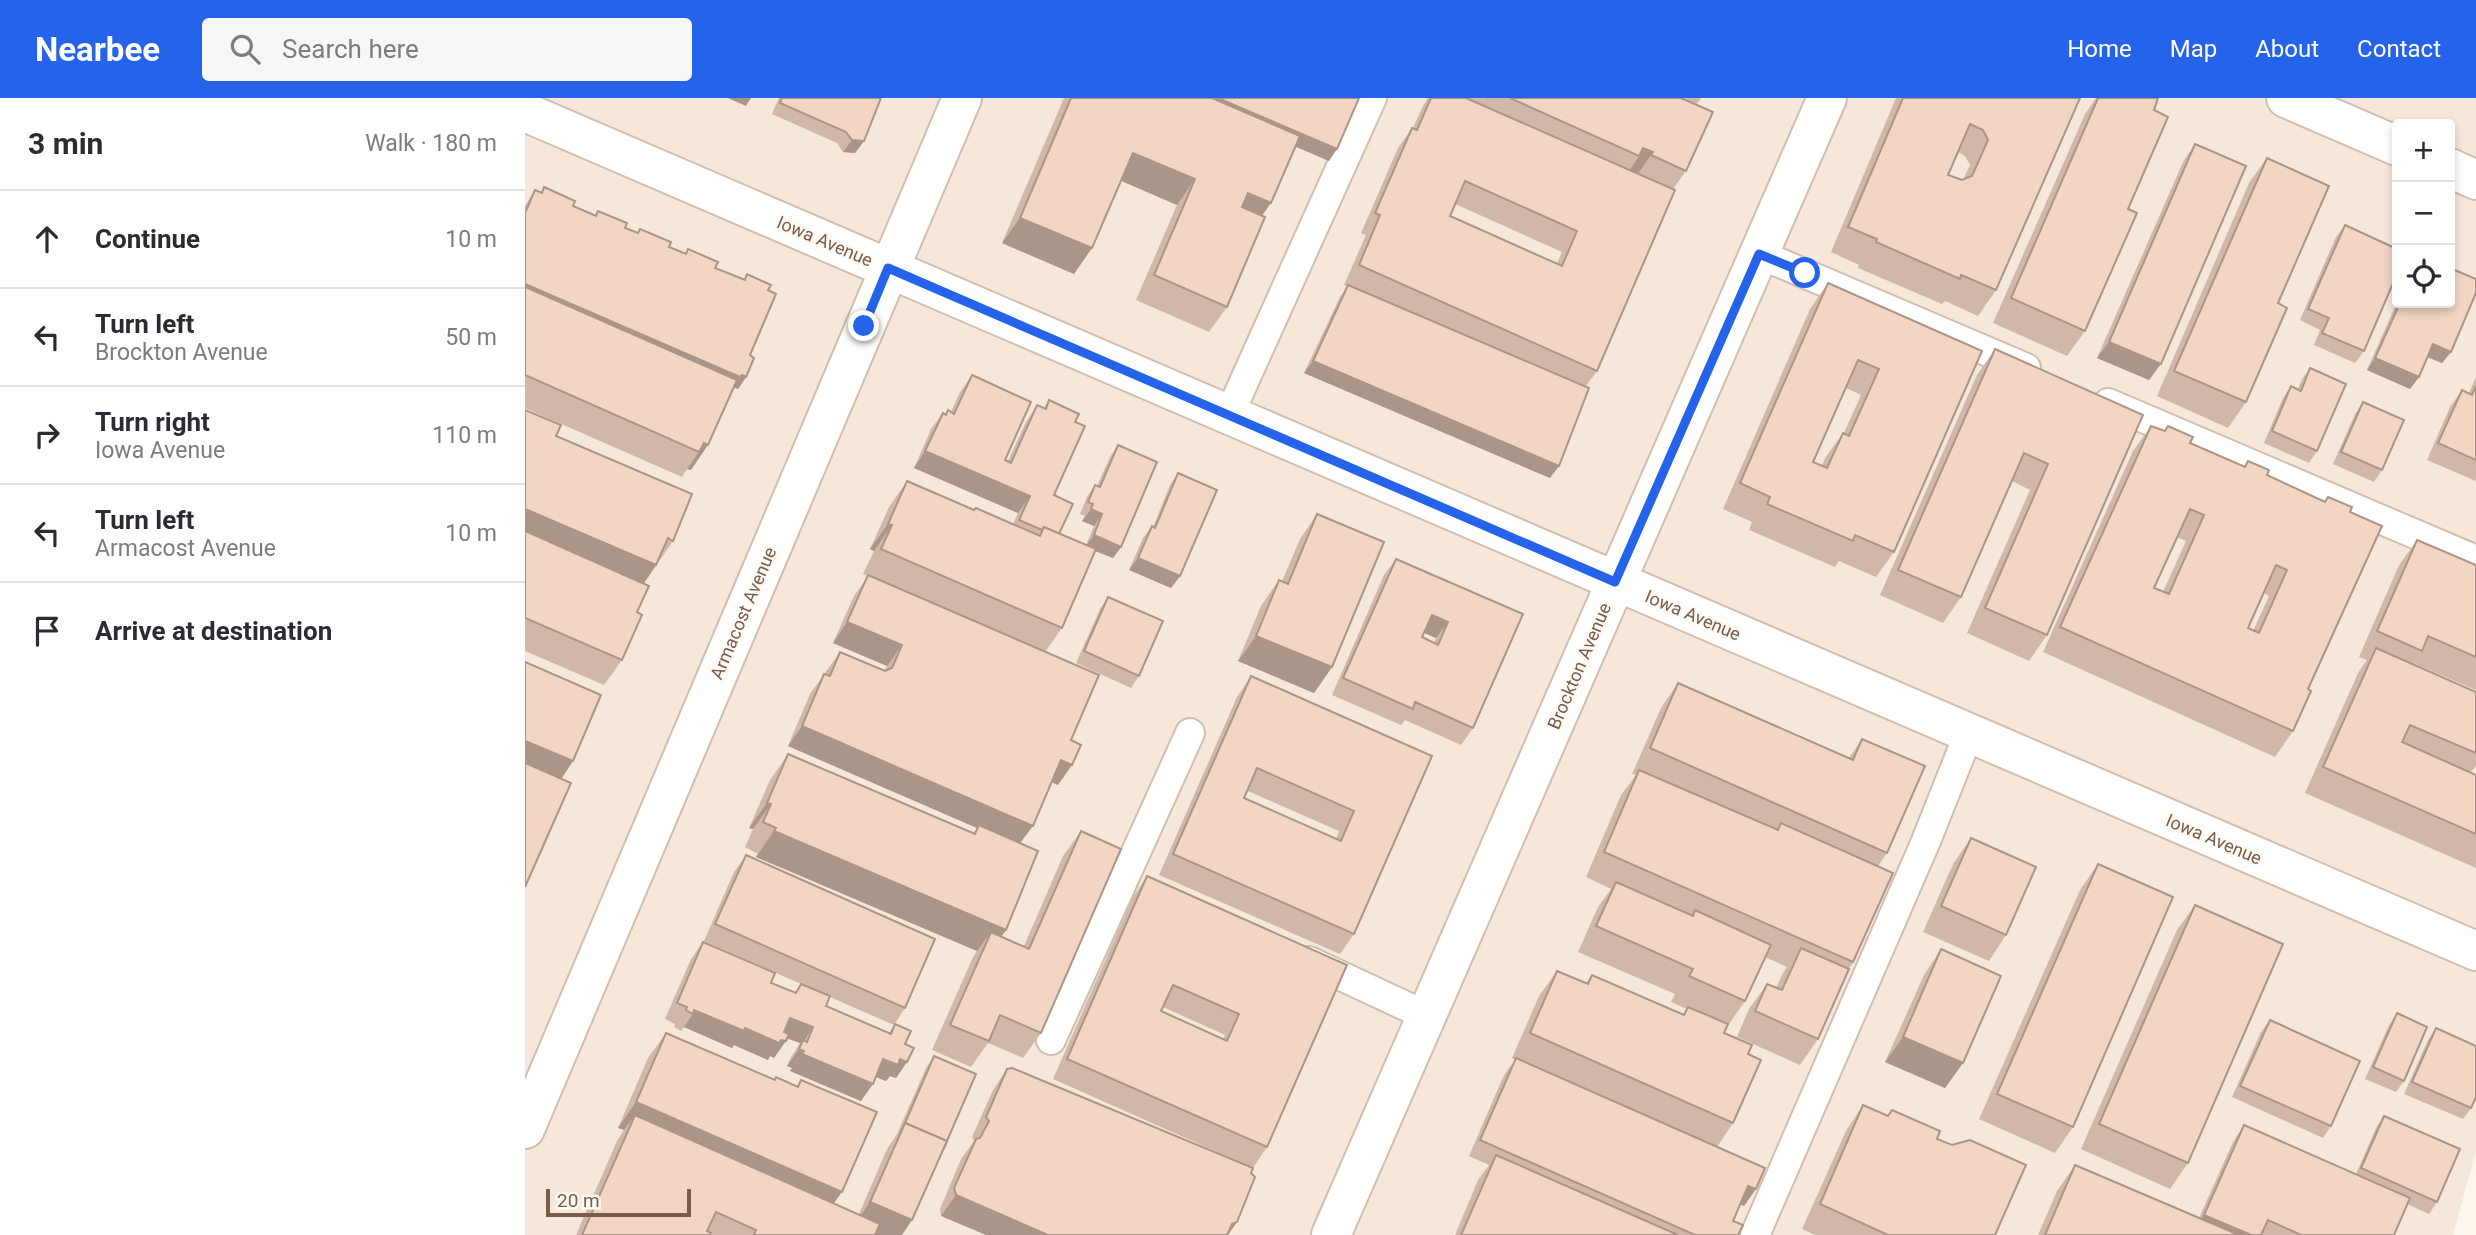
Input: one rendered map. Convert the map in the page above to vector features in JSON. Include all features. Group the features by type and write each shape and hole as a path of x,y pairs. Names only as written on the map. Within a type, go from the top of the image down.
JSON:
{"street":[{"name":"Armacost Avenue","path":"525,1129 961,98"},
{"name":"Brockton Avenue","path":"1331,1235 1828,98"},
{"path":"2287,98 2392,144"},
{"name":"Iowa Avenue","path":"525,112 2476,951"},
{"path":"2455,170 2476,180"}],"lane":[{"path":"1229,415 1372,98"},
{"path":"1759,254 2045,376"},
{"path":"2083,392 2476,559"},
{"path":"1051,1040 1137,882 1190,733"},
{"path":"1755,1235 1920,854 1969,733"},
{"path":"1286,951 1427,1016"}],"shaded area":[{"path":"525,98 2476,98 2476,1151 2453,1235 525,1235"}],"building":[{"path":"782,98 881,98 864,141 852,140 846,132 780,103"},
{"path":"1071,98 1212,98 1300,136 1271,203 1248,193 1242,207 1265,217 1227,307 1154,275 1195,179 1133,153 1092,248 1020,218"},
{"path":"1218,98 1359,98 1337,149"},
{"path":"1431,98 1466,98 1675,190 1597,371 1359,265 1380,215 1375,213 1412,128 1417,130","holes":["1465,181 1577,231 1562,266 1450,216"]},
{"path":"1510,98 1681,98 1713,112 1686,171 1651,155 1653,152 1643,148 1639,156"},
{"path":"1903,98 2080,98 1996,290 1961,275 1960,279 1848,227","holes":["1970,124 1983,130 1988,140 1972,176 1962,180 1948,175"]},
{"path":"2098,98 2158,98 2154,110 2168,117 2128,209 2137,213 2085,331 2011,298"},
{"path":"2195,144 2246,166 2161,364 2109,342"},
{"path":"2267,158 2329,186 2278,303 2287,308 2246,402 2174,371"},
{"path":"544,187 575,201 573,206 596,216 598,211 627,223 625,228 638,233 640,229 671,242 669,247 686,254 688,249 718,262 715,268 745,280 747,274 771,285 768,290 776,294 750,355 754,358 746,377 740,377 525,284 525,213 535,190 542,193"},
{"path":"2345,225 2392,247 2392,286 2364,351 2322,333 2329,318 2308,309"},
{"path":"2455,270 2476,279 2476,293 2451,352 2433,344 2419,377 2375,358 2398,308 2455,308"},
{"path":"1828,283 1982,351 1894,552 1855,535 1853,541 1767,504 1770,497 1740,483","holes":["1858,360 1879,369 1849,436 1843,433 1827,468 1813,462"]},
{"path":"1348,285 1589,388 1559,466 1313,361"},
{"path":"525,287 737,380 708,445 704,443 699,452 525,375"},
{"path":"1995,349 2143,415 2047,635 1985,608 2048,464 2024,453 1961,597 1898,570"},
{"path":"2310,368 2346,384 2317,451 2272,431 2291,386 2301,391"},
{"path":"972,375 1031,402 1005,460 1011,463 1037,405 1046,409 1049,400 1079,414 1075,422 1085,426 1054,495 1073,504 1059,534 1019,520 1030,496 925,451 943,413 946,415 948,410 954,414"},
{"path":"2476,386 2476,460 2438,443 2462,390 2472,395"},
{"path":"2363,402 2404,420 2382,470 2341,452"},
{"path":"525,410 561,425 556,436 692,494 673,541 668,538 656,565 525,509"},
{"path":"2151,426 2165,431 2168,426 2193,437 2190,443 2245,467 2248,461 2269,470 2267,475 2325,502 2328,497 2352,507 2350,512 2382,526 2308,689 2311,691 2293,731 2060,627","holes":["2190,509 2204,515 2169,594 2154,588","2276,565 2287,570 2259,633 2248,628"]},
{"path":"1118,445 1157,462 1121,547 1094,535 1102,514 1091,509 1093,504 1088,502 1095,485 1100,487"},
{"path":"1178,473 1217,490 1180,576 1138,558 1152,526 1155,528"},
{"path":"907,481 1040,536 1044,527 1096,549 1062,628 881,549 892,525 888,524"},
{"path":"1317,514 1384,542 1332,667 1256,636 1279,580 1288,584"},
{"path":"525,531 649,586 637,612 642,615 622,660 525,618"},
{"path":"2417,540 2476,565 2476,657 2428,636 2422,651 2377,631"},
{"path":"1396,559 1523,614 1473,728 1415,702 1413,709 1343,678","holes":["1432,615 1448,622 1438,645 1422,637"]},
{"path":"868,575 1099,675 1071,740 1081,745 1072,765 1061,760 1033,826 802,726 824,674 830,676 840,652 885,671 892,668 902,645 847,622"},
{"path":"1108,597 1163,621 1139,676 1084,651"},
{"path":"2376,648 2476,692 2476,753 2410,725 2402,742 2476,775 2476,834 2323,767"},
{"path":"525,662 601,695 573,761 525,741"},
{"path":"1251,676 1432,756 1354,934 1173,854","holes":["1257,768 1354,811 1341,841 1244,798"]},
{"path":"1678,683 1853,760 1862,739 1925,766 1887,853 1650,748"},
{"path":"788,754 975,834 979,825 1038,851 1006,930 774,831 776,828 763,822 771,804 767,803"},
{"path":"525,763 571,783 525,887"},
{"path":"1639,770 1778,830 1781,823 1893,873 1853,962 1604,852"},
{"path":"1081,831 1121,849 1041,1033 1000,1015 989,1041 950,1025 991,932 1029,949"},
{"path":"1971,838 2036,867 2006,935 1941,906"},
{"path":"746,855 935,939 905,1008 715,924"},
{"path":"2098,864 2173,897 2073,1127 1997,1094"},
{"path":"1147,876 1347,965 1267,1147 1067,1059","holes":["1173,985 1239,1014 1227,1041 1161,1011"]},
{"path":"1616,882 1693,916 1695,910 1771,945 1745,1001 1689,976 1693,969 1596,926"},
{"path":"2195,905 2283,944 2188,1163 2099,1124"},
{"path":"703,942 775,973 771,983 796,993 801,984 830,996 826,1006 891,1034 895,1024 911,1031 905,1044 914,1048 907,1062 900,1059 898,1065 883,1059 873,1084 802,1054 804,1051 799,1049 803,1040 807,1042 813,1027 790,1018 784,1032 789,1034 786,1041 781,1040 779,1043 745,1028 744,1031 694,1010 693,1014 686,1010 687,1007 677,1003"},
{"path":"1801,948 1849,969 1818,1039 1755,1011 1767,984 1782,990"},
{"path":"1941,949 2001,976 1963,1063 1903,1037"},
{"path":"1557,971 1588,984 1592,975 1684,1015 1688,1007 1728,1024 1724,1033 1752,1045 1748,1054 1761,1060 1733,1123 1530,1033"},
{"path":"2397,1013 2427,1027 2404,1081 2373,1067"},
{"path":"2270,1020 2360,1061 2331,1126 2240,1086"},
{"path":"2436,1028 2476,1046 2476,1097 2471,1108 2412,1082"},
{"path":"666,1033 775,1080 776,1077 798,1087 801,1080 877,1112 842,1192 636,1102"},
{"path":"934,1056 976,1074 947,1141 905,1123"},
{"path":"1516,1058 1765,1168 1756,1189 1748,1186 1733,1221 1743,1225 1738,1235 1695,1235 1480,1140"},
{"path":"1012,1068 1253,1168 1251,1173 1255,1177 1237,1222 1232,1224 1227,1235 1048,1235 956,1195 954,1188 976,1139 980,1138 989,1121 986,1117 1007,1069"},
{"path":"1863,1105 1888,1116 1892,1110 1940,1131 1937,1139 1952,1145 1970,1140 2026,1165 1995,1235 1888,1235 1820,1204"},
{"path":"635,1115 880,1224 875,1235 754,1235 756,1230 716,1212 707,1231 710,1235 582,1235"},
{"path":"2384,1116 2460,1149 2437,1202 2361,1168"},
{"path":"905,1123 947,1141 912,1220 870,1202"},
{"path":"2244,1125 2410,1198 2394,1235 2301,1235 2268,1220 2261,1235 2251,1235 2204,1215"},
{"path":"1496,1155 1678,1235 1461,1235"},
{"path":"2075,1165 2239,1235 2045,1235"}],"route":[{"path":"864,326 888,268 1615,582 1759,254 1805,273"}]}
